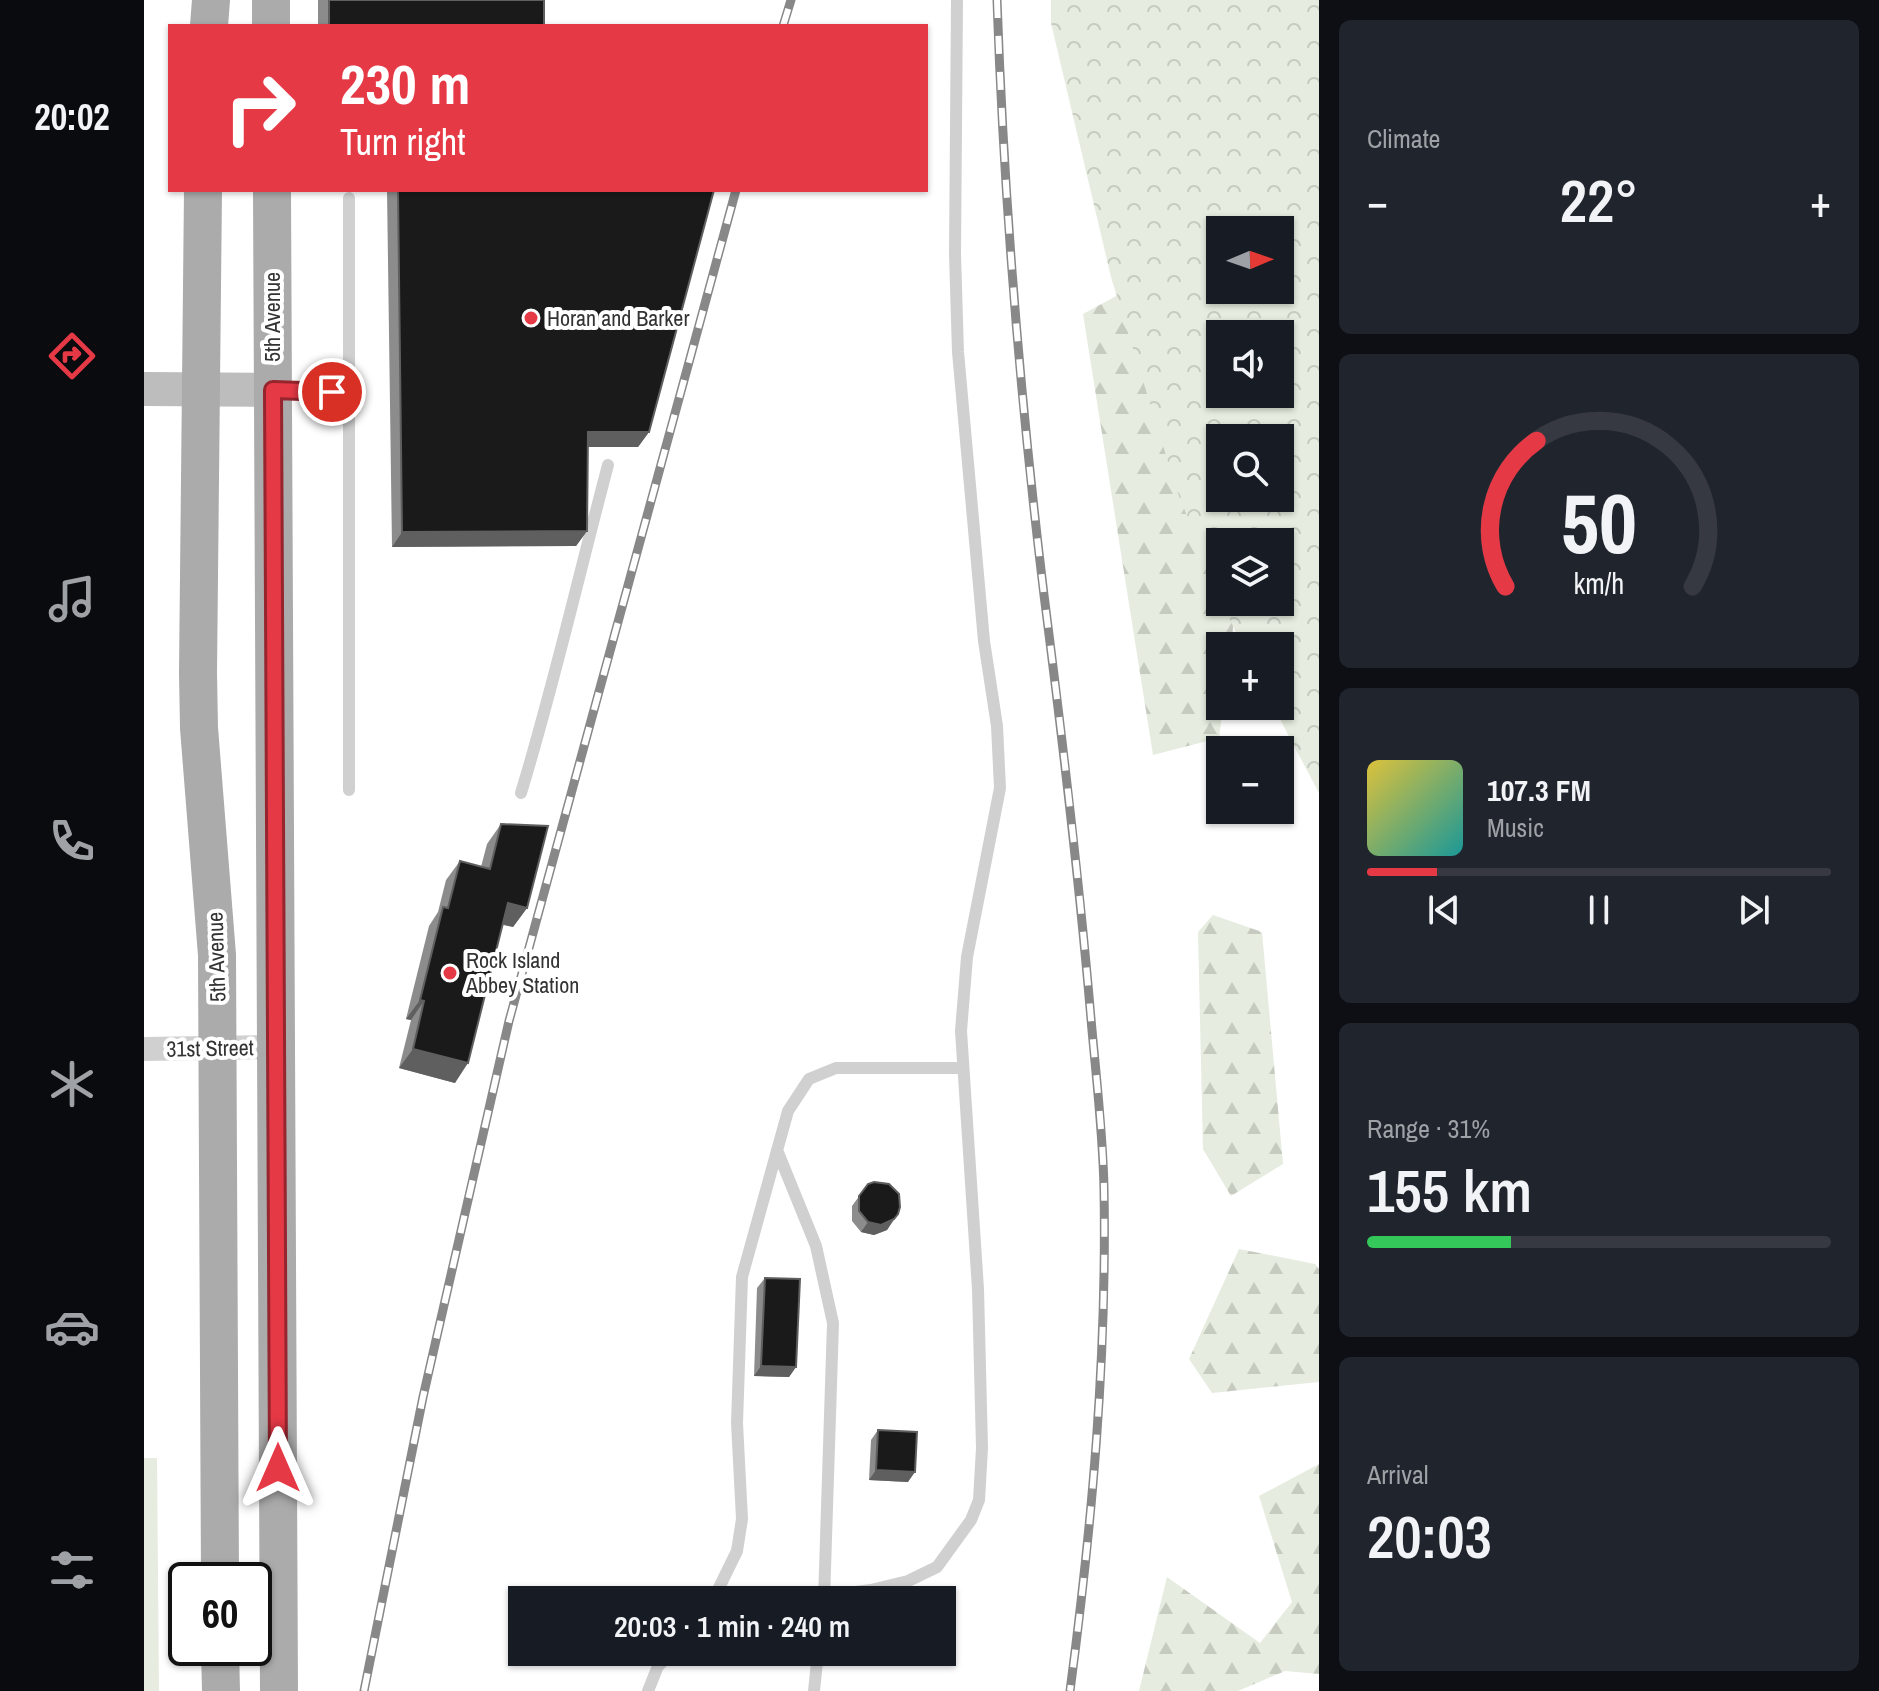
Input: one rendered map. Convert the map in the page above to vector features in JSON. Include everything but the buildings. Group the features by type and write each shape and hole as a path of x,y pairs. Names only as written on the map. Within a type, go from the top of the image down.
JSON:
{"main road":[{"path":"209,24 211,0"},
{"path":"271,0 271,24"},
{"name":"5th Avenue","path":"203,192 198,701 214,895 218,1047 220,1562"},
{"name":"5th Avenue","path":"272,192 279,1691"},
{"path":"220,1666 221,1691"}],"street":[{"path":"144,389 273,390"},
{"name":"31st Street","path":"144,1049 276,1047"}],"lane":[{"path":"887,1586 908,1581 937,1567 971,1520 979,1500 982,1448 978,1289 961,1031 967,957 1000,788 997,726 984,641 958,352 955,254 957,0"},
{"path":"349,198 349,790"},
{"path":"273,390 351,392"},
{"path":"521,793 548,703 567,617 608,465"},
{"path":"720,1586 737,1551 742,1519 737,1423 742,1277 788,1111 809,1079 836,1068 963,1068"},
{"path":"777,1150 816,1246 833,1323 824,1586"},
{"path":"648,1691 658,1666"},
{"path":"814,1691 817,1666"}],"green space":[{"path":"1051,0 1319,0 1319,793 1294,746 1294,736 1289,736 1280,720 1294,720 1294,632 1236,632 1228,616 1294,616 1294,528 1206,528 1206,563 1177,491 1111,277 1051,23"},
{"path":"1170,267 1210,320 1206,320 1206,408 1220,408 1220,424 1206,424 1206,512 1220,512 1220,528 1206,528 1206,616 1234,616 1233,632 1206,632 1206,720 1221,720 1219,736 1206,736 1206,741 1153,755 1083,314"},
{"path":"1213,915 1262,932 1283,1164 1231,1196 1203,1149 1198,932"},
{"path":"1239,1249 1315,1264 1319,1269 1319,1382 1212,1393 1189,1359"},
{"path":"144,1458 157,1458 159,1691 144,1691"},
{"path":"1319,1464 1319,1674 1285,1671 1238,1691 1139,1691 1167,1577 1260,1643 1292,1602 1259,1496"}],"railway":[{"path":"784,24 791,0"},
{"path":"997,0 1020,373 1076,860 1103,1168 1100,1378 1085,1566 1070,1691"},
{"path":"364,1691 423,1397 509,1021 735,192"}],"place":[{"name":"Horan and Barker","path":"531,318"},
{"name":"Rock Island Abbey Station","path":"450,973"}],"route":[{"path":"278,1468 273,390 332,392"}]}
